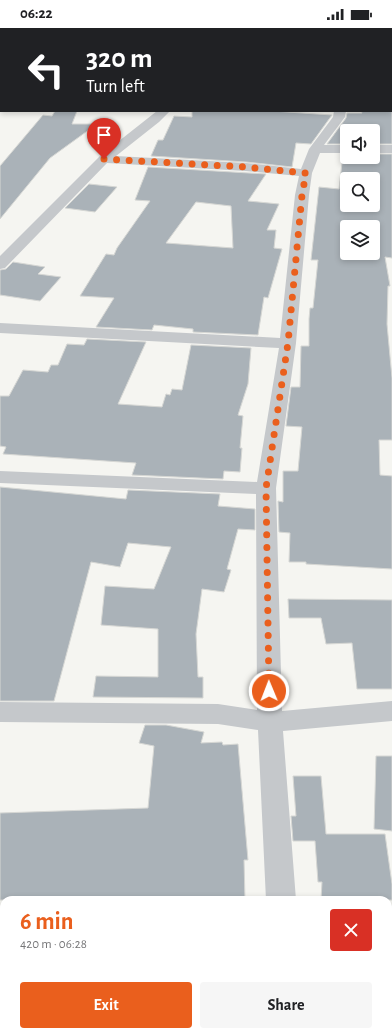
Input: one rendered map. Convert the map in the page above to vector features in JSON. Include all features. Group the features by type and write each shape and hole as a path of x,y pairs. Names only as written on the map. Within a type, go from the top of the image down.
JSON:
{"street":[{"path":"0,265 104,159 155,120 163,112"},
{"path":"281,896 270,722 266,488 288,343 301,202 306,173 315,149 339,117 340,112"},
{"path":"315,149 340,149"},
{"path":"380,149 392,149"},
{"path":"104,159 246,167 306,173"},
{"path":"0,328 288,343"},
{"path":"0,477 266,488"},
{"path":"0,712 218,714 270,722 392,712"}],"building":[{"path":"54,112 77,112 72,124 97,124 50,158 0,219 0,166 43,115 52,116"},
{"path":"192,112 287,112 332,115 311,144 296,143 292,167 246,162 151,156 158,140 163,140 174,116 192,117"},
{"path":"392,112 392,144 380,144 380,124 342,124 346,118 347,113"},
{"path":"340,126 340,144 327,144"},
{"path":"380,154 392,154 392,258 385,257 390,286 388,286 387,324 392,378 392,440 379,440 380,475 392,476 392,569 289,562 290,533 279,532 278,501 283,502 283,471 298,471 302,427 286,426 291,387 300,387 301,346 309,346 310,308 313,308 318,260 311,260 319,187 339,189 340,180 340,212 380,212 380,172 341,172 342,164 380,164"},
{"path":"148,167 266,174 248,201 279,204 267,230 276,230 274,248 282,249 268,298 264,297 258,335 193,332 193,329 154,325 152,330 96,327 114,298 80,296 106,254 114,255 117,248 150,201 135,200","holes":["196,202 231,206 233,248 166,243"]},
{"path":"89,184 117,187 95,212 65,208"},
{"path":"13,262 45,267 38,274 61,277 40,301 0,295 0,270 6,269"},
{"path":"87,339 146,342 118,404 162,407 166,394 170,395 172,389 182,390 191,345 251,348 248,384 238,415 243,416 240,448 242,448 240,472 224,471 223,479 132,475 136,463 3,454 6,447 0,446 0,396 9,396 23,370 48,372 51,365 58,365 67,344 84,345"},
{"path":"0,487 126,499 128,490 220,494 218,506 255,509 255,530 238,529 227,569 231,570 224,592 202,589 196,634 198,677 203,677 203,698 93,697 96,676 158,677 158,629 101,625 105,586 154,589 171,547 128,543 120,567 91,562 54,701 0,701"},
{"path":"288,599 392,600 392,689 357,689 352,643 326,644 321,618 289,618"},
{"path":"145,725 166,725 204,732 201,743 222,742 223,745 238,744 248,860 244,860 245,896 0,896 0,813 148,808 154,746 139,743"},
{"path":"376,756 392,756 392,831 374,829"},
{"path":"293,776 321,776 326,834 385,834 392,884 392,896 321,896 322,882 318,882 315,841 293,841 291,816 296,816"}],"route":[{"path":"104,159 246,167 306,173 298,225 288,343 266,488 269,691"}]}
